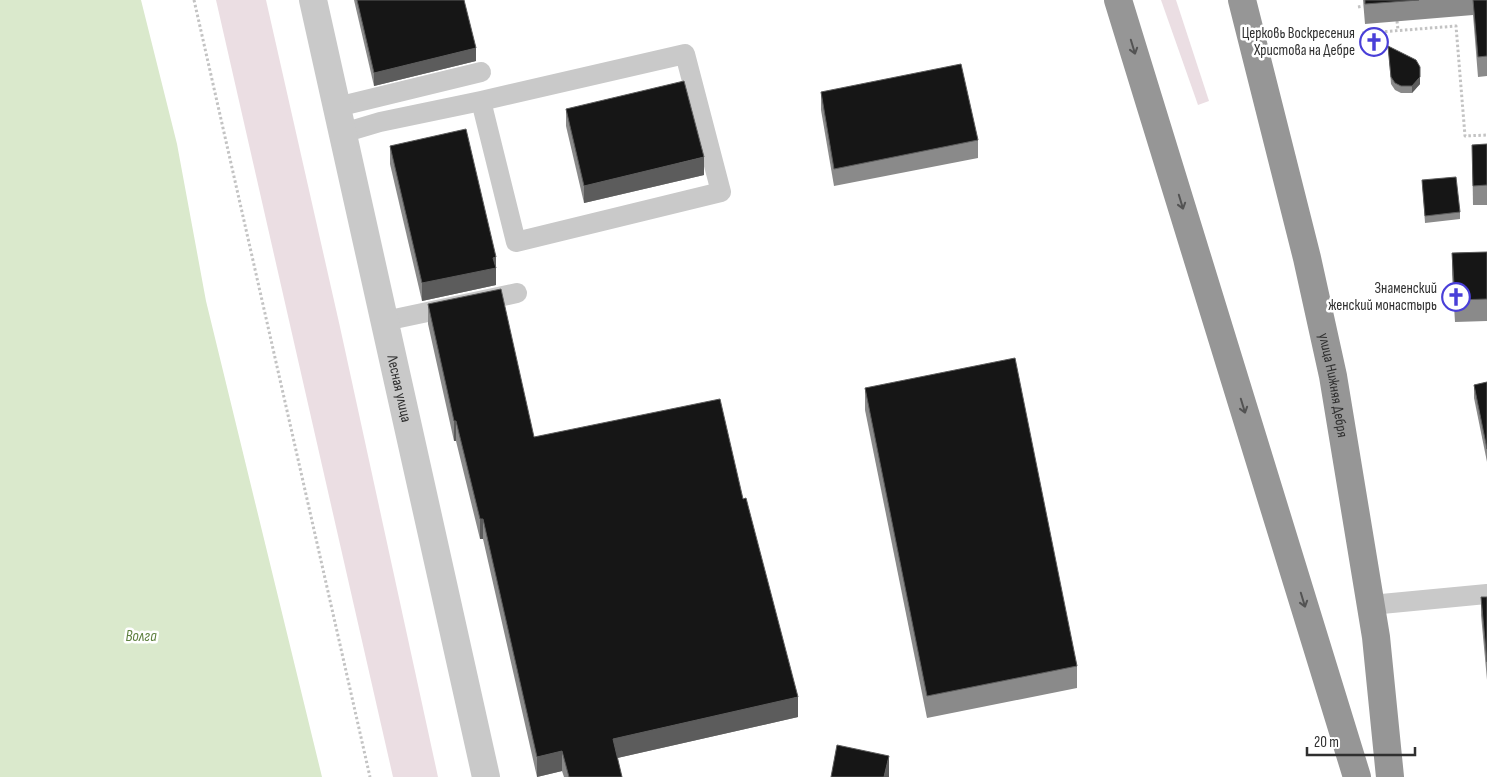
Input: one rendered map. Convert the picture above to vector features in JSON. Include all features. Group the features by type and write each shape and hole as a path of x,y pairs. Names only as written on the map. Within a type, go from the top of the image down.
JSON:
{"highway":[{"path":"1118,0 1357,777"},
{"name":"улица Нижняя Дебря","path":"1242,0 1307,258 1331,367 1376,637 1390,777"}],"street":[{"name":"Лесная улица","path":"313,0 486,777"}],"lane":[{"path":"343,133 380,122 685,54 721,192 516,242 481,101"},
{"path":"336,106 481,72"},
{"path":"385,321 517,293"},
{"path":"1371,605 1487,594"}],"path":[{"path":"194,0 370,777"},
{"path":"1358,7 1364,6"},
{"path":"1398,21 1398,30"},
{"path":"1380,32 1456,26 1465,136 1487,135"}],"shaded area":[{"path":"216,0 266,0 340,327 438,777 393,777"},
{"path":"1161,0 1176,0 1209,101 1198,105"}],"water":[{"name":"Волга","path":"0,0 141,0 177,144 206,301 322,777 0,777"}],"building":[{"path":"357,0 464,0 476,48 374,73"},
{"path":"1365,0 1419,0 1365,4"},
{"path":"1473,0 1487,0 1487,56 1478,57"},
{"path":"1388,46 1416,60 1420,67 1420,77 1412,86 1401,86 1395,83 1391,77"},
{"path":"961,64 978,140 834,169 821,92"},
{"path":"684,81 704,157 584,186 566,109"},
{"path":"466,129 496,257 493,258 496,268 422,283 390,146"},
{"path":"1487,144 1487,185 1473,186 1472,145"},
{"path":"1456,177 1460,212 1425,216 1422,180"},
{"path":"1487,252 1487,299 1455,300 1452,253"},
{"path":"501,289 534,437 720,399 743,499 746,498 798,697 613,739 622,777 569,777 562,751 537,757 483,519 480,519 456,421 454,421 428,304"},
{"path":"1015,358 1077,666 927,696 865,388"},
{"path":"1487,382 1487,449 1474,385"},
{"path":"1481,597 1487,597 1487,662"},
{"path":"837,745 889,756 884,777 831,777"}],"place":[{"name":"Церковь Воскресения Христова на Дебре","path":"1374,42"},
{"name":"Знаменский женский монастырь","path":"1456,297"}]}
